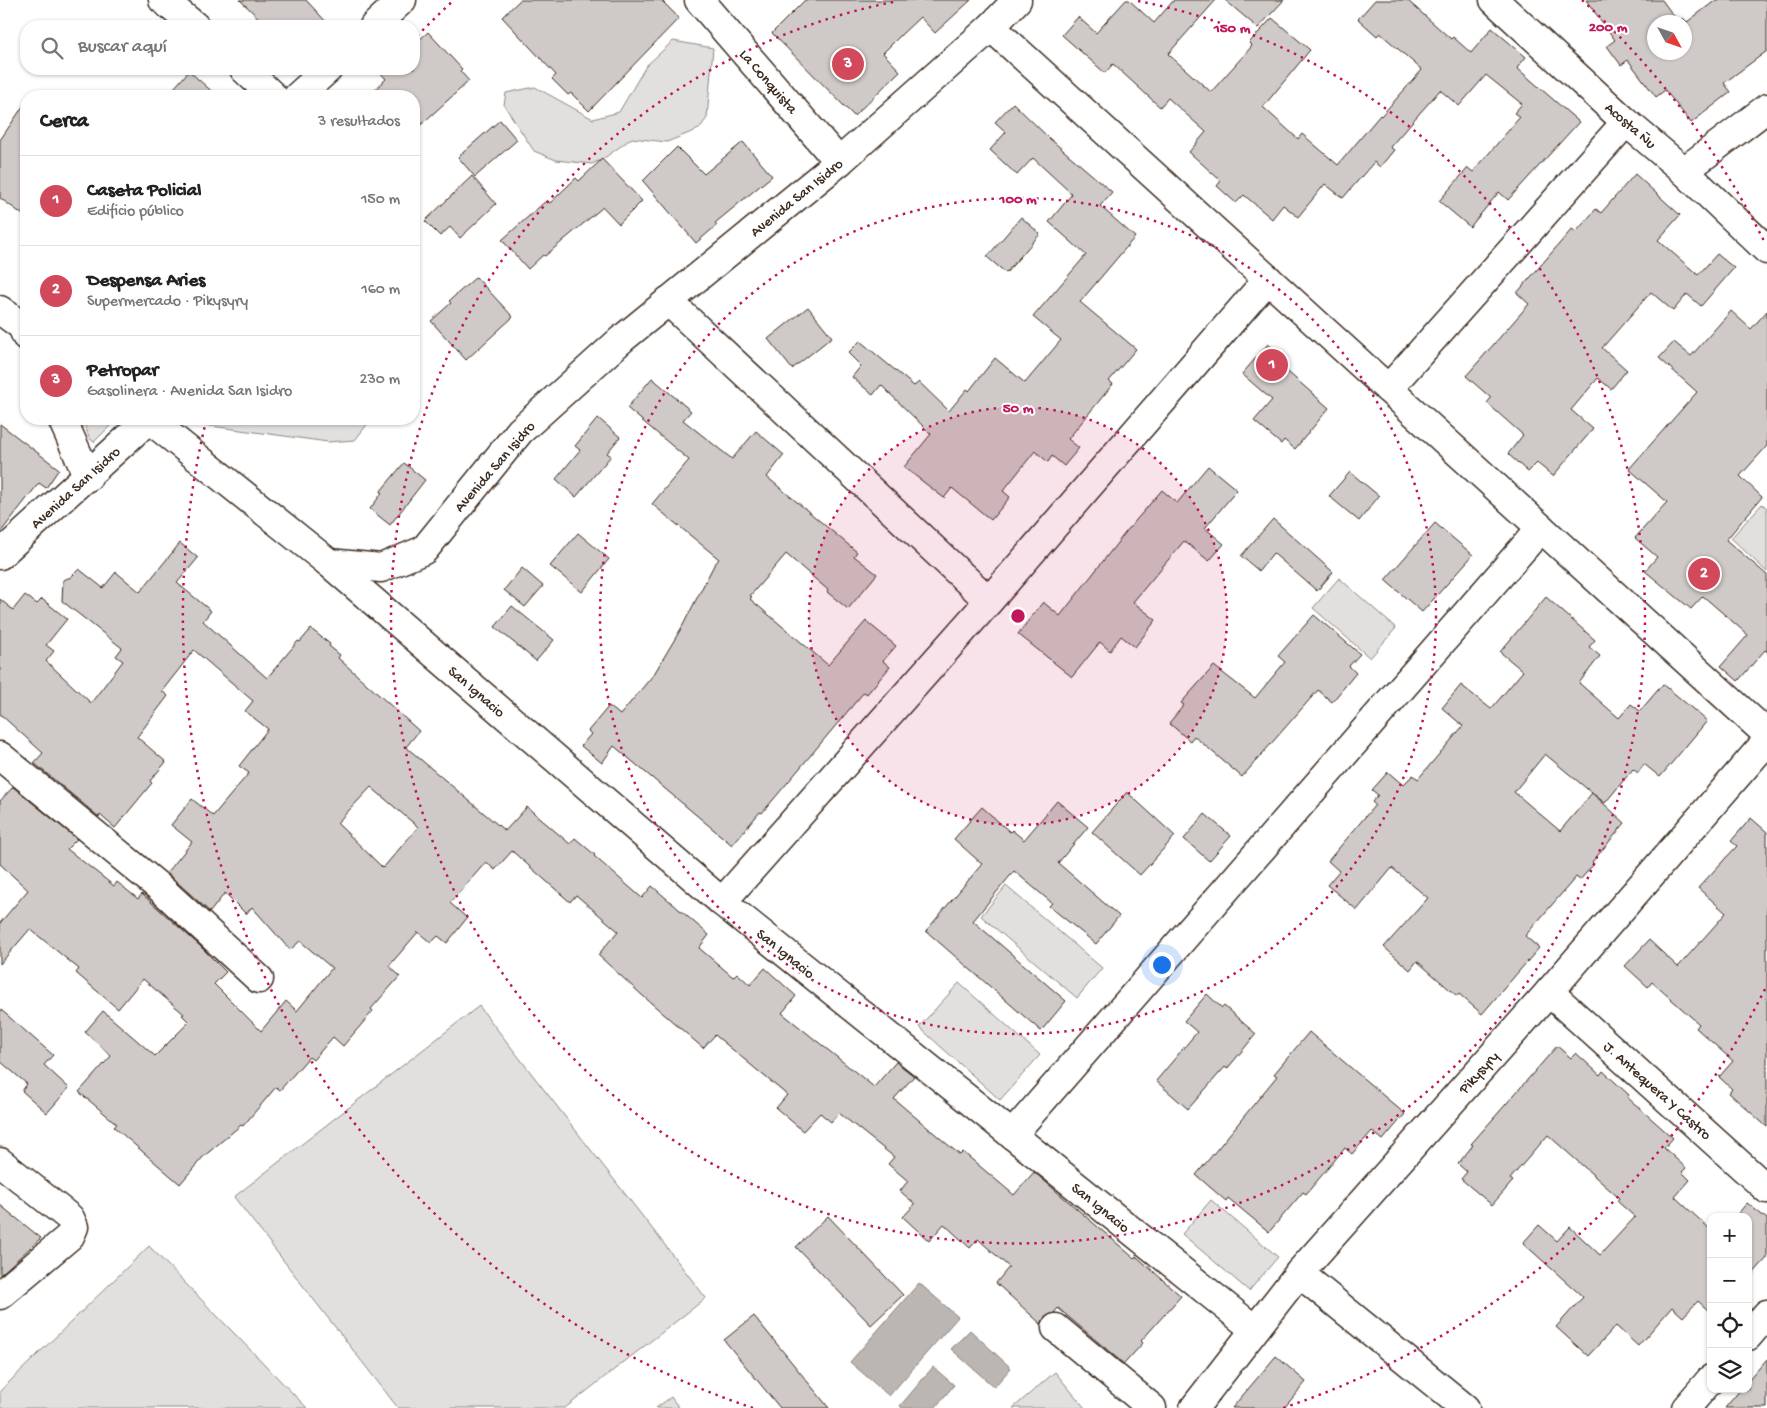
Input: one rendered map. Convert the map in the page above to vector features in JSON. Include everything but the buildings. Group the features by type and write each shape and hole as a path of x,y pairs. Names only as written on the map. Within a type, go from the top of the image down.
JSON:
{"street":[{"path":"163,0 188,20"},
{"path":"380,20 402,0"},
{"name":"La Conquista","path":"699,0 839,162"},
{"name":"Avenida San Isidro","path":"156,425 329,563 381,568 424,550 520,431 622,339 839,162 991,27 1017,0"},
{"name":"Acosta Ñu","path":"1494,0 1626,122 1684,171 1767,250"},
{"path":"991,27 1767,734"},
{"path":"250,75 266,90"},
{"path":"305,90 321,75"},
{"path":"1684,171 1767,108"},
{"path":"1388,389 1626,122"},
{"path":"722,902 989,601 1268,279"},
{"path":"668,302 989,601"},
{"path":"0,310 20,326"},
{"path":"65,425 88,477"},
{"name":"Avenida San Isidro","path":"0,555 88,477 143,425"},
{"path":"1012,1135 1541,528"},
{"name":"San Ignacio","path":"329,563 722,902 1254,1330"},
{"name":"Pikysyry","path":"1194,1408 1299,1273 1549,992 1767,741"},
{"path":"0,756 158,888 259,979"},
{"name":"J. Antequera Y Castro","path":"1549,992 1767,1189"},
{"path":"0,1162 70,1218 74,1227 70,1236 0,1294"},
{"path":"1299,1273 1465,1408"},
{"path":"1752,1331 1767,1314"},
{"path":"1056,1328 1152,1408"},
{"path":"1686,1408 1707,1384"}],"shaded area":[{"path":"673,41 713,48 707,118 699,129 667,142 632,138 603,159 592,164 556,160 534,151 504,105 506,93 535,87 593,119 619,112 646,66"},
{"path":"84,425 111,425 94,442 90,439"},
{"path":"204,425 367,425 355,440 328,442"},
{"path":"1762,504 1767,508 1767,572 1731,538"},
{"path":"1339,578 1396,628 1370,658 1313,608"},
{"path":"1006,886 1102,968 1077,998 981,916"},
{"path":"959,983 1040,1055 1000,1100 919,1027"},
{"path":"479,1006 706,1298 565,1408 398,1408 234,1197"},
{"path":"1211,1200 1278,1257 1249,1291 1182,1234"},
{"path":"149,1246 307,1408 0,1408 0,1391"},
{"path":"919,1283 958,1317 889,1396 850,1362"},
{"path":"970,1330 1011,1368 994,1387 951,1349"},
{"path":"933,1367 954,1385 935,1408 902,1408 900,1406"},
{"path":"1055,1372 1085,1408 1013,1408"},
{"path":"671,1397 679,1408 656,1408"}],"place":[{"name":"Petropar","path":"848,64"},
{"name":"Caseta Policial","path":"1272,365"},
{"name":"Despensa Aries","path":"1704,574"}]}
